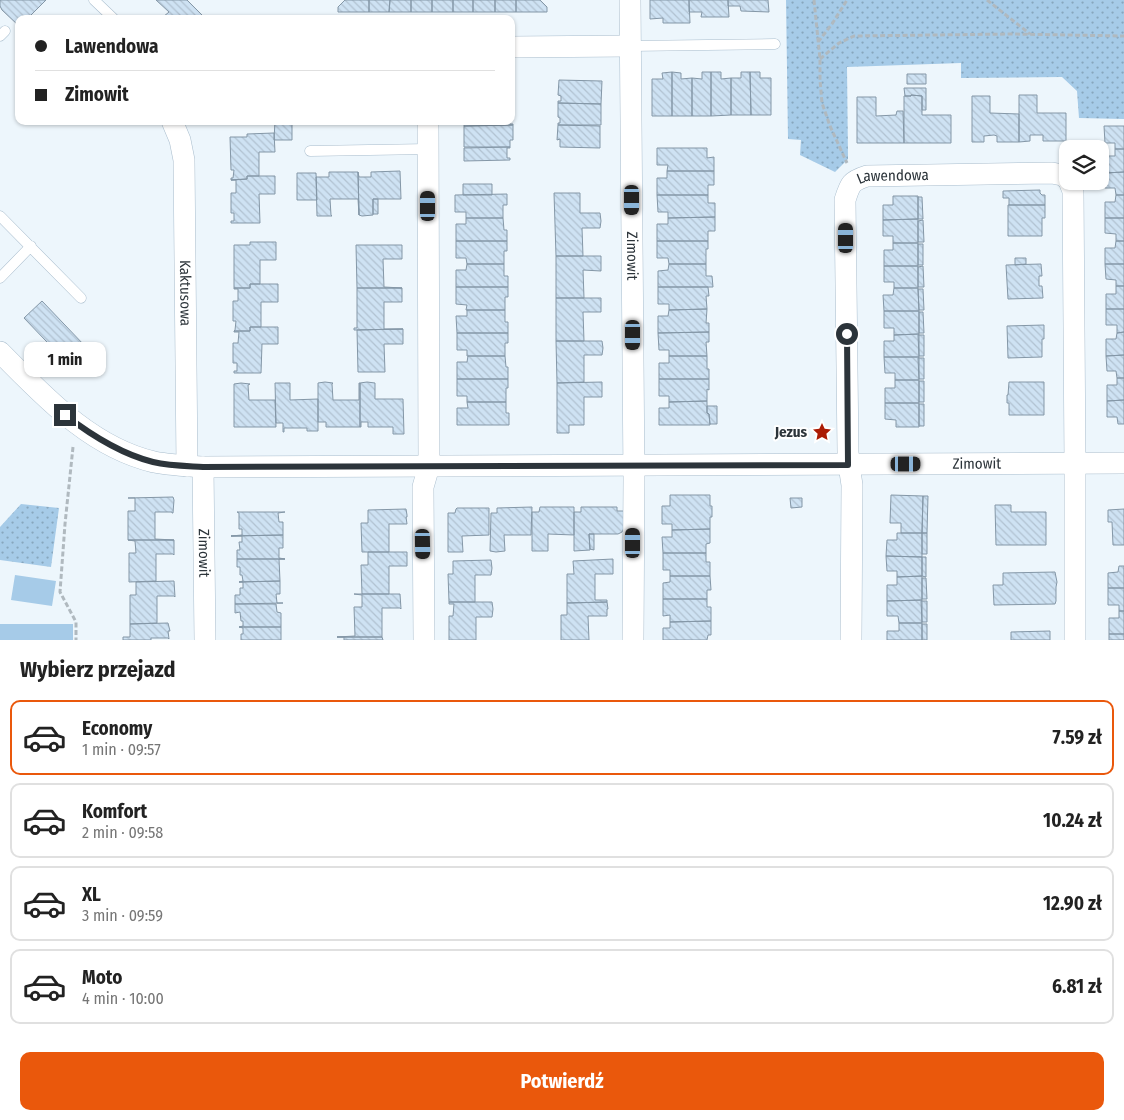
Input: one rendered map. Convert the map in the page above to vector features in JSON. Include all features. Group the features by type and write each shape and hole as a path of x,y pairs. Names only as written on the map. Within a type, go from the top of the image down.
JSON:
{"street":[{"name":"Zimowit","path":"630,0 634,466 633,640"},
{"path":"515,47 630,46"},
{"name":"Kaktusowa","path":"174,125 180,140 184,160 195,467"},
{"path":"424,640 423,487 429,466 428,125"},
{"name":"Lawendowa","path":"848,465 845,200 849,187 856,179 867,176 1052,172 1059,174"},
{"name":"Lawendowa","path":"1073,190 1075,463"},
{"name":"Zimowit","path":"0,352 65,415 96,437 146,460 195,467 1124,463"},
{"path":"1075,463 1075,640"},
{"path":"848,465 852,485 851,640"},
{"name":"Zimowit","path":"195,467 205,640"}],"lane":[{"path":"94,0 110,15"},
{"path":"630,46 775,44"},
{"path":"310,151 428,149"},
{"path":"0,216 81,298"},
{"path":"0,278 30,246"}],"path":[{"path":"814,0 822,103 841,152 856,179"},
{"path":"818,42 847,0"},
{"path":"987,0 1030,35"},
{"path":"820,59 839,43 854,36 1124,36"},
{"path":"73,447 60,592 76,622 76,640"}],"shaded area":[{"path":"786,0 1124,0 1124,119 1079,118 1077,91 1062,77 961,78 961,63 847,67 848,159 835,172 800,155 801,140 788,139"},
{"path":"21,504 59,508 51,567 0,560 0,527"},
{"path":"15,575 56,581 52,606 11,600"},
{"path":"0,624 73,624 73,640 0,640"}],"building":[{"path":"0,0 46,0 31,15 15,15 15,22 0,6"},
{"path":"156,0 187,0 202,15 165,15 169,12"},
{"path":"345,0 369,0 369,12 338,12 338,7"},
{"path":"369,0 390,0 389,12 369,12"},
{"path":"390,0 411,0 411,12 389,12"},
{"path":"411,0 432,0 432,12 411,12"},
{"path":"432,0 453,0 453,12 432,12"},
{"path":"453,0 473,0 473,12 453,12"},
{"path":"473,0 495,0 495,12 473,12"},
{"path":"495,0 516,0 516,12 495,12"},
{"path":"516,0 540,0 547,7 547,12 516,12"},
{"path":"650,0 689,0 690,23 663,23 663,18 650,19"},
{"path":"689,0 728,0 729,17 701,17 702,12 689,12"},
{"path":"728,0 768,0 769,12 741,11 740,6 728,6"},
{"path":"672,72 672,116 652,116 652,79 663,79 662,73"},
{"path":"672,72 681,73 681,79 692,78 692,116 672,116"},
{"path":"702,72 711,72 711,116 692,116 692,78 702,79"},
{"path":"711,72 721,72 721,79 731,78 731,115 711,116"},
{"path":"741,72 750,72 751,115 731,115 731,78 741,78"},
{"path":"750,72 760,72 760,78 771,78 771,115 751,115"},
{"path":"907,74 926,74 926,84 907,84"},
{"path":"559,80 602,81 601,104 558,103 558,101 561,101 561,96 558,95"},
{"path":"904,88 926,88 926,110 922,110 922,96 905,96"},
{"path":"1019,95 1037,95 1037,113 1066,113 1066,140 1043,141 1043,135 1030,135 1030,141 1019,142"},
{"path":"904,96 922,96 922,115 951,115 951,143 904,143"},
{"path":"972,96 990,96 990,113 1019,114 1019,142 997,142 997,136 994,135 984,136 984,142 972,142"},
{"path":"857,97 876,97 876,116 896,115 897,111 903,111 904,143 857,143"},
{"path":"558,103 601,104 601,125 558,125 560,118 558,117"},
{"path":"275,125 292,125 292,140 274,140"},
{"path":"464,125 513,125 464,126"},
{"path":"513,125 513,140 510,140 510,147 464,147 464,126"},
{"path":"558,125 600,126 600,148 560,147 560,139 557,140"},
{"path":"1104,126 1124,126 1124,149 1115,149 1115,143 1109,143 1109,140 1105,140"},
{"path":"274,133 275,152 259,152 259,176 247,176 247,179 231,180 234,170 231,170 230,137 247,137 247,134"},
{"path":"510,147 507,148 507,158 510,158 510,160 464,161 464,148"},
{"path":"657,148 707,148 707,158 714,157 714,171 667,171 668,165 657,165"},
{"path":"1115,149 1124,149 1124,172 1109,173 1109,156 1115,156"},
{"path":"400,171 401,199 373,199 373,215 359,215 358,172 359,177 371,177 371,172"},
{"path":"667,171 714,171 714,185 708,185 708,195 657,195 657,178 667,178"},
{"path":"329,172 358,172 359,215 358,199 330,199 332,216 317,216 316,177 329,177"},
{"path":"1124,172 1124,195 1116,195 1115,188 1109,188 1109,173"},
{"path":"297,173 316,173 317,200 297,200"},
{"path":"247,176 275,176 275,194 259,194 260,223 231,223 231,221 234,221 234,213 231,213 231,193 236,193 236,180 231,180 247,179"},
{"path":"463,184 492,184 492,195 463,195"},
{"path":"1040,190 1042,195 1045,195 1045,205 1009,205 1009,198 1003,198 1003,191"},
{"path":"554,193 580,193 580,213 600,213 600,228 582,228 583,256 556,256"},
{"path":"507,194 507,205 503,205 503,218 466,218 466,212 455,212 455,195"},
{"path":"657,195 708,195 708,203 715,203 715,217 668,218 668,212 658,212"},
{"path":"1116,195 1124,195 1124,218 1105,218 1105,202 1115,202"},
{"path":"893,196 918,196 918,219 883,220 883,205 893,205"},
{"path":"918,197 922,197 923,219 918,219"},
{"path":"373,199 378,199 378,214 373,214"},
{"path":"1008,205 1045,205 1045,218 1042,218 1042,236 1008,236"},
{"path":"715,217 715,231 708,231 708,241 657,241 657,224 668,224 668,218"},
{"path":"466,218 503,218 504,230 507,230 507,241 456,241 456,224 466,224"},
{"path":"1105,218 1124,218 1124,241 1116,241 1116,234 1105,233"},
{"path":"918,219 918,243 893,243 893,236 883,236 883,220"},
{"path":"923,220 924,242 918,242 918,221"},
{"path":"456,241 507,241 507,251 504,251 504,264 467,264 466,258 456,258"},
{"path":"657,241 708,241 706,264 669,264 668,258 657,258"},
{"path":"1116,241 1124,241 1124,264 1105,264 1105,248 1115,248"},
{"path":"250,242 276,242 276,260 260,260 260,284 250,284 250,288 234,288 234,245 250,245"},
{"path":"893,243 918,243 918,266 884,266 884,250 893,250"},
{"path":"918,244 923,244 923,265 918,265"},
{"path":"356,245 402,245 402,259 383,259 384,287 402,288 357,288"},
{"path":"556,256 601,256 601,271 583,270 584,298 556,298"},
{"path":"1015,258 1026,258 1026,264 1015,265"},
{"path":"467,264 504,264 504,276 508,276 508,287 456,287 456,270 466,270"},
{"path":"669,264 706,264 706,276 712,276 713,287 658,287 658,271 668,270"},
{"path":"1041,264 1042,276 1039,276 1039,286 1042,286 1043,298 1008,299 1006,265"},
{"path":"1105,264 1124,264 1124,286 1116,286 1116,280 1106,279"},
{"path":"884,266 918,266 918,288 894,288 894,282 884,282"},
{"path":"923,266 924,287 918,287 918,267"},
{"path":"250,284 278,284 278,302 261,302 261,327 250,327 250,331 234,331 236,321 233,321 233,301 238,301 238,289 234,288 250,288"},
{"path":"1116,286 1124,286 1124,309 1106,309 1106,294 1116,294"},
{"path":"456,287 508,287 508,297 505,297 505,310 466,310 467,305 456,304"},
{"path":"658,287 708,287 709,296 706,296 707,309 669,310 669,304 658,304"},
{"path":"357,288 402,288 402,302 384,302 384,329 403,329 354,330 354,328 357,328"},
{"path":"894,288 918,288 919,311 884,311 883,295 893,295"},
{"path":"918,289 923,289 924,310 919,310"},
{"path":"556,298 601,298 601,312 583,312 584,341 556,341"},
{"path":"42,301 85,346 67,363 24,318"},
{"path":"707,309 706,323 709,323 709,332 658,333 658,316 668,316 669,310"},
{"path":"1106,309 1124,309 1124,332 1117,333 1117,325 1106,325"},
{"path":"467,310 505,310 505,322 508,322 508,333 457,333 456,316 467,316"},
{"path":"884,311 919,311 919,334 894,335 894,328 884,328"},
{"path":"919,312 923,312 924,333 919,333"},
{"path":"1044,325 1042,357 1008,358 1007,326"},
{"path":"250,327 278,327 278,344 262,344 261,373 234,373 234,371 237,371 237,363 233,363 233,343 238,343 239,332 234,331 250,331"},
{"path":"403,329 403,344 384,344 385,372 358,372 357,330"},
{"path":"709,332 709,342 706,342 707,356 669,356 669,350 659,350 658,333"},
{"path":"1124,332 1124,355 1106,356 1106,339 1116,339 1117,333"},
{"path":"457,333 508,333 508,343 505,343 505,356 467,356 467,350 457,350"},
{"path":"919,334 919,357 884,357 884,341 894,341 894,335"},
{"path":"918,335 924,335 924,356 919,356"},
{"path":"556,341 602,341 602,355 584,355 584,382 557,383"},
{"path":"1124,355 1124,378 1117,378 1116,371 1107,371 1106,356"},
{"path":"468,356 505,356 506,367 508,367 508,379 457,379 457,362 467,362"},
{"path":"669,356 707,356 709,379 659,379 659,363 669,363"},
{"path":"884,357 919,357 919,380 895,380 895,373 885,373"},
{"path":"918,358 924,358 924,379 919,379"},
{"path":"1117,378 1124,378 1124,400 1107,401 1107,385 1117,385"},
{"path":"457,379 508,379 506,402 467,402 467,396 457,396"},
{"path":"659,379 709,379 707,401 669,402 669,396 659,396"},
{"path":"895,380 919,380 919,403 885,403 885,388 895,388"},
{"path":"919,381 924,381 924,402 919,402"},
{"path":"602,382 602,397 584,397 584,425 569,425 569,433 557,433 557,383"},
{"path":"1009,382 1044,382 1044,415 1009,415 1007,395"},
{"path":"275,383 290,383 290,400 318,399 318,431 307,431 307,428 284,428 283,432 283,423 276,423"},
{"path":"318,383 333,383 333,400 359,400 360,383 360,427 326,427 326,422 318,422"},
{"path":"360,383 375,383 375,399 403,399 404,434 393,434 393,427 368,427 368,422 361,422 360,427"},
{"path":"234,384 250,384 248,385 249,400 275,400 276,427 234,427"},
{"path":"1124,400 1124,424 1118,424 1117,417 1107,417 1107,401"},
{"path":"707,401 710,425 659,425 659,408 669,408 669,402"},
{"path":"467,402 506,402 506,413 509,413 509,425 457,425 457,408 468,408"},
{"path":"885,403 919,403 919,427 896,427 896,420 885,419"},
{"path":"919,404 924,404 924,426 919,426"},
{"path":"707,406 717,406 717,424 710,424"},
{"path":"670,495 710,495 712,517 710,517 710,529 672,530 672,524 662,524 662,506 670,506"},
{"path":"891,495 923,496 922,533 901,533 901,523 890,523"},
{"path":"923,496 928,496 927,533 922,533"},
{"path":"173,497 173,513 155,512 155,539 174,540 128,540 128,511 135,511 135,498 128,498"},
{"path":"790,498 802,498 802,507 791,508"},
{"path":"995,505 1011,505 1011,512 1046,512 1046,545 996,545"},
{"path":"532,507 531,535 504,535 505,551 490,551 491,513 497,513 497,508"},
{"path":"540,507 574,507 574,535 548,534 548,551 532,551 532,512 539,512"},
{"path":"581,507 617,507 617,511 624,511 624,528 622,532 618,534 589,534 590,550 574,551 574,512 581,512"},
{"path":"457,508 489,508 489,535 462,536 463,552 448,552 448,513 455,513"},
{"path":"406,509 407,524 389,524 389,552 362,552 361,523 368,523 368,510"},
{"path":"1124,509 1124,545 1113,545 1112,522 1108,522 1108,510"},
{"path":"237,512 285,512 278,513 279,522 283,522 283,535 231,536 242,535 242,529 239,529 239,513"},
{"path":"710,529 710,543 706,544 706,553 663,553 662,537 672,537 672,530"},
{"path":"897,533 922,533 922,557 886,556 887,540 897,540"},
{"path":"922,533 927,533 927,554 922,554"},
{"path":"589,534 594,534 594,550 590,549"},
{"path":"283,535 283,548 279,548 279,558 285,559 237,559 237,550 240,550 239,542 242,542 242,536 231,536"},
{"path":"128,540 174,540 174,555 156,554 156,581 129,582 129,553 136,553 135,541"},
{"path":"368,552 407,552 407,566 389,566 389,594 362,594 361,565 368,565"},
{"path":"663,553 706,553 706,562 710,562 710,576 670,576 670,570 663,570"},
{"path":"886,556 922,557 922,576 897,577 897,571 887,571"},
{"path":"922,557 926,557 926,577 922,576"},
{"path":"237,559 279,559 280,581 239,582 243,581 242,575 240,575 240,567 237,567"},
{"path":"613,559 613,574 595,574 595,600 607,600 607,602 567,603 567,574 574,574 573,561"},
{"path":"491,560 491,575 475,575 475,602 449,602 448,574 453,574 453,561"},
{"path":"1119,566 1124,566 1124,588 1108,588 1108,573 1118,572"},
{"path":"1055,572 1057,582 1055,604 994,605 993,585 1003,585 1003,573"},
{"path":"670,576 710,576 711,590 707,590 707,599 663,599 663,583 670,582"},
{"path":"922,576 922,600 887,601 887,585 897,585 897,577"},
{"path":"922,578 926,578 927,599 922,599"},
{"path":"174,581 175,597 157,596 157,623 130,624 130,595 136,595 136,582"},
{"path":"280,581 280,594 276,594 277,603 283,603 235,604 235,595 240,595 240,588 243,588 243,582 239,582"},
{"path":"1108,588 1124,588 1124,611 1119,611 1119,605 1108,605"},
{"path":"354,594 400,594 401,609 382,608 382,637 337,637 355,636 354,607 362,607 362,595"},
{"path":"663,599 707,599 707,607 711,607 711,621 670,622 670,615 663,616"},
{"path":"922,600 922,623 899,623 898,616 887,616 887,601"},
{"path":"921,601 927,601 927,622 922,622"},
{"path":"449,602 492,602 492,617 476,617 476,640 449,640 449,616 453,616 454,604 449,604"},
{"path":"607,602 607,616 588,616 589,640 561,640 561,615 567,615 567,603"},
{"path":"235,604 276,604 277,612 281,613 281,627 239,627 243,626 243,621 241,621 240,612 235,613"},
{"path":"1119,611 1124,611 1124,634 1109,634 1109,618 1119,618"},
{"path":"711,621 711,635 708,635 707,640 663,640 663,628 670,628 670,622"},
{"path":"168,623 169,639 123,640 123,637 130,637 130,624"},
{"path":"899,623 922,623 922,640 887,640 887,631 899,631"},
{"path":"922,624 927,624 927,640 922,640"},
{"path":"239,627 281,627 281,640 241,640 243,628"},
{"path":"1050,631 1050,640 1011,640 1011,632"},
{"path":"1109,634 1124,634 1124,640 1109,640"},
{"path":"344,637 382,637 383,640 344,640"}],"place":[{"name":"Jezus","path":"822,432"}],"route":[{"path":"65,415 96,437 126,452 153,462 203,467 848,465 847,334"}]}
